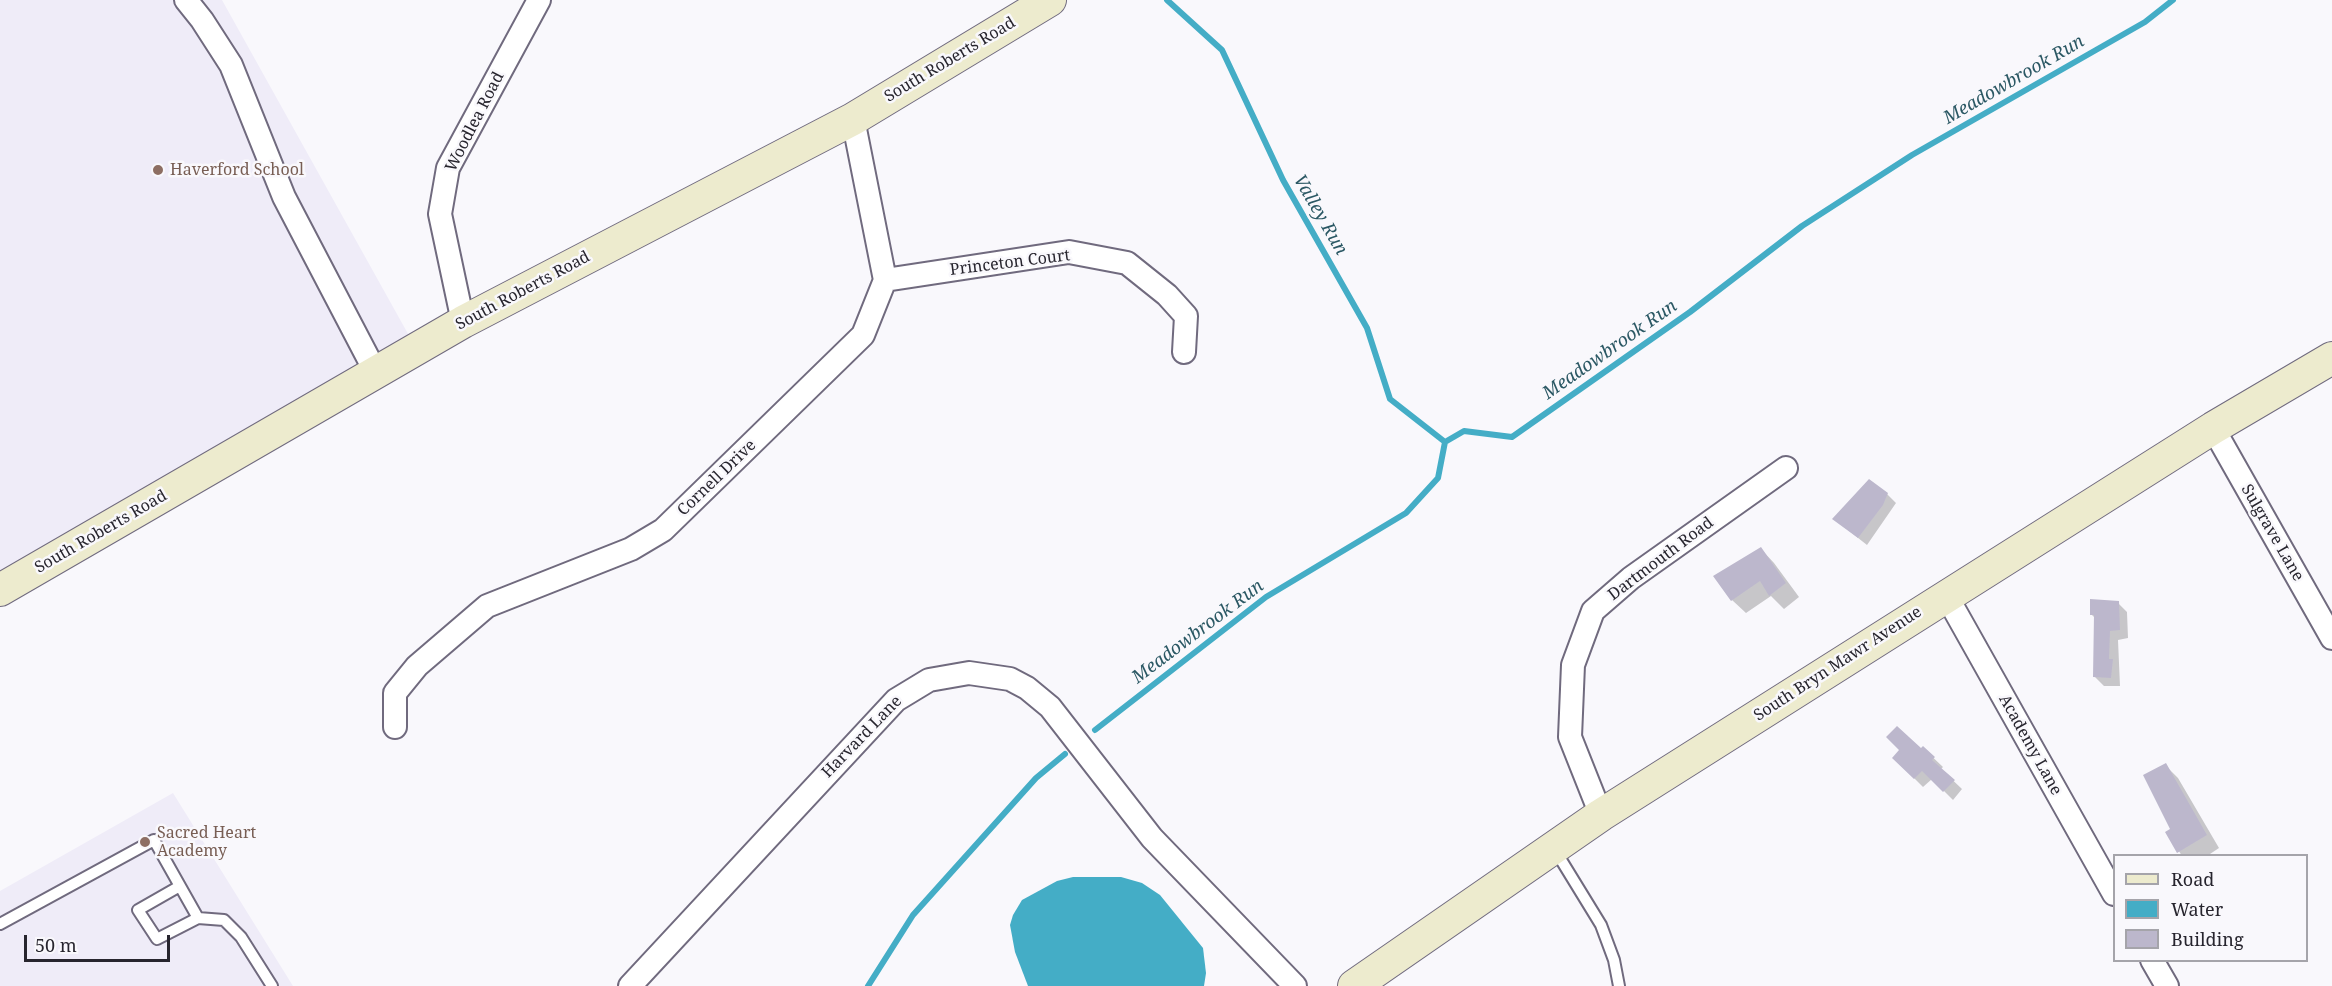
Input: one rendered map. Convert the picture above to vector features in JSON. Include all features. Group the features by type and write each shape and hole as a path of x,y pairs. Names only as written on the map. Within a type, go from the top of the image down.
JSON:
{"street":[{"path":"186,0 231,65 284,197 376,373"},
{"name":"Woodlea Road","path":"463,322 440,214 448,168 539,0"},
{"name":"South Roberts Road","path":"0,590 463,322 853,119 1050,0"},
{"path":"853,119 885,280"},
{"name":"Princeton Court","path":"885,280 1070,252 1127,263 1167,295 1186,316 1185,352"},
{"name":"Cornell Drive","path":"395,727 395,693 417,666 487,606 631,549 663,530 863,335 885,280"},
{"name":"South Bryn Mawr Avenue","path":"1354,986 1601,815 2213,428 2332,358"},
{"name":"Sulgrave Lane","path":"2213,428 2332,638"},
{"name":"Dartmouth Road","path":"1601,815 1570,737 1573,664 1593,611 1631,579 1786,468"},
{"name":"Academy Lane","path":"1946,595 2113,890"},
{"name":"Harvard Lane","path":"630,986 896,700 930,680 969,673 1010,679 1027,688 1050,707 1152,838 1295,986"},
{"path":"2153,962 2167,986"}],"lane":[{"path":"0,924 154,840 198,918"},
{"path":"1554,848 1600,925 1614,960 1619,986"},
{"path":"180,886 138,910 157,939 198,918 224,920 241,937 272,986"}],"shaded area":[{"name":"Haverford School","path":"0,0 222,0 412,341 0,573"},
{"name":"Sacred Heart Academy","path":"173,793 293,986 0,986 0,891"}],"water":[{"path":"1073,877 1121,877 1142,883 1160,895 1203,948 1206,973 1204,986 1028,986 1015,952 1010,925 1013,915 1022,900 1057,881"}],"building":[{"path":"1869,479 1888,493 1883,505 1858,538 1832,519"},
{"path":"1761,547 1786,583 1769,596 1760,581 1731,601 1713,576"},
{"path":"2090,599 2119,601 2120,630 2110,631 2109,659 2113,659 2111,678 2093,677 2094,615 2090,615"},
{"path":"1897,726 1921,748 1923,746 1935,757 1932,760 1955,780 1943,792 1922,771 1914,779 1892,758 1899,750 1886,737"},
{"path":"2166,763 2207,835 2177,853 2165,832 2170,829 2143,775"}],"waterway":[{"name":"Valley Run","path":"1167,0 1222,50 1283,180 1367,328 1390,399 1445,442"},
{"name":"Meadowbrook Run","path":"1095,730 1266,597 1406,513 1438,478 1445,442 1464,431 1512,437 1690,312 1802,226 1912,155 2145,22 2173,0"},
{"name":"Meadowbrook Run","path":"868,986 913,915 1036,778 1065,754"}],"place":[{"name":"Haverford School","path":"158,170"},
{"name":"Sacred Heart Academy","path":"145,842"}]}
